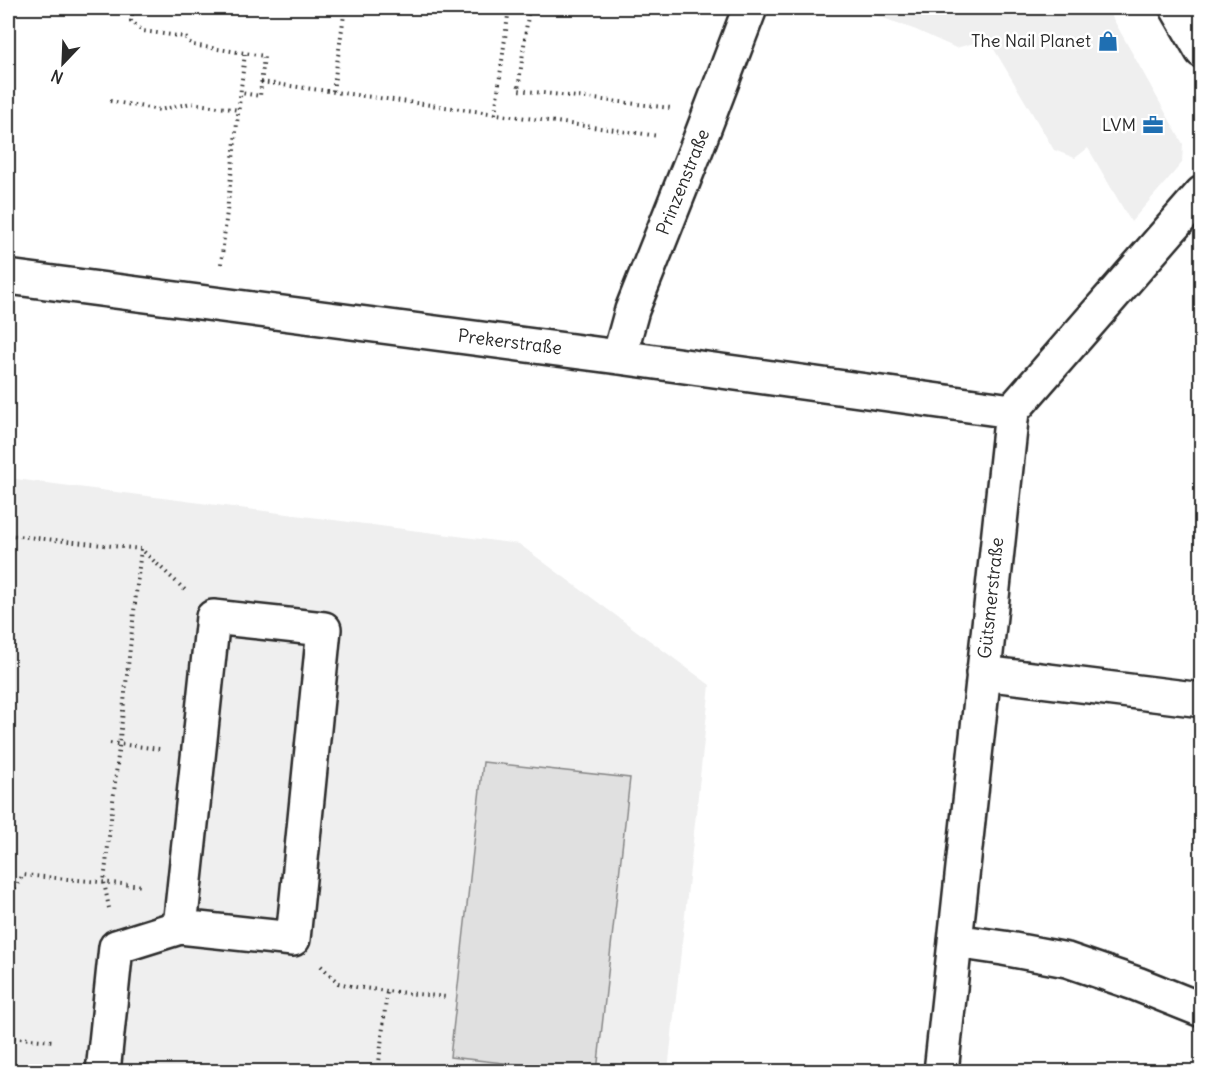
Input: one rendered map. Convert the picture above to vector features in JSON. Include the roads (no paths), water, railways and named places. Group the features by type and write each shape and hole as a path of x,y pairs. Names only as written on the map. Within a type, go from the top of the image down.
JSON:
{"street":[{"name":"Prinzenstraße","path":"619,357 632,310 750,8"},
{"path":"1177,8 1202,51"},
{"path":"1012,411 1202,193"},
{"name":"Prekerstraße","path":"8,277 1012,411"},
{"name":"Gütsmerstraße","path":"941,1071 1012,411"},
{"path":"103,1071 116,947 180,927 292,939 324,629 213,617 180,927"},
{"path":"983,673 1202,700"},
{"path":"955,941 1067,960 1137,984 1202,1010"}],"place":[{"name":"The Nail Planet","path":"1108,41"},
{"name":"LVM","path":"1153,125"}]}
